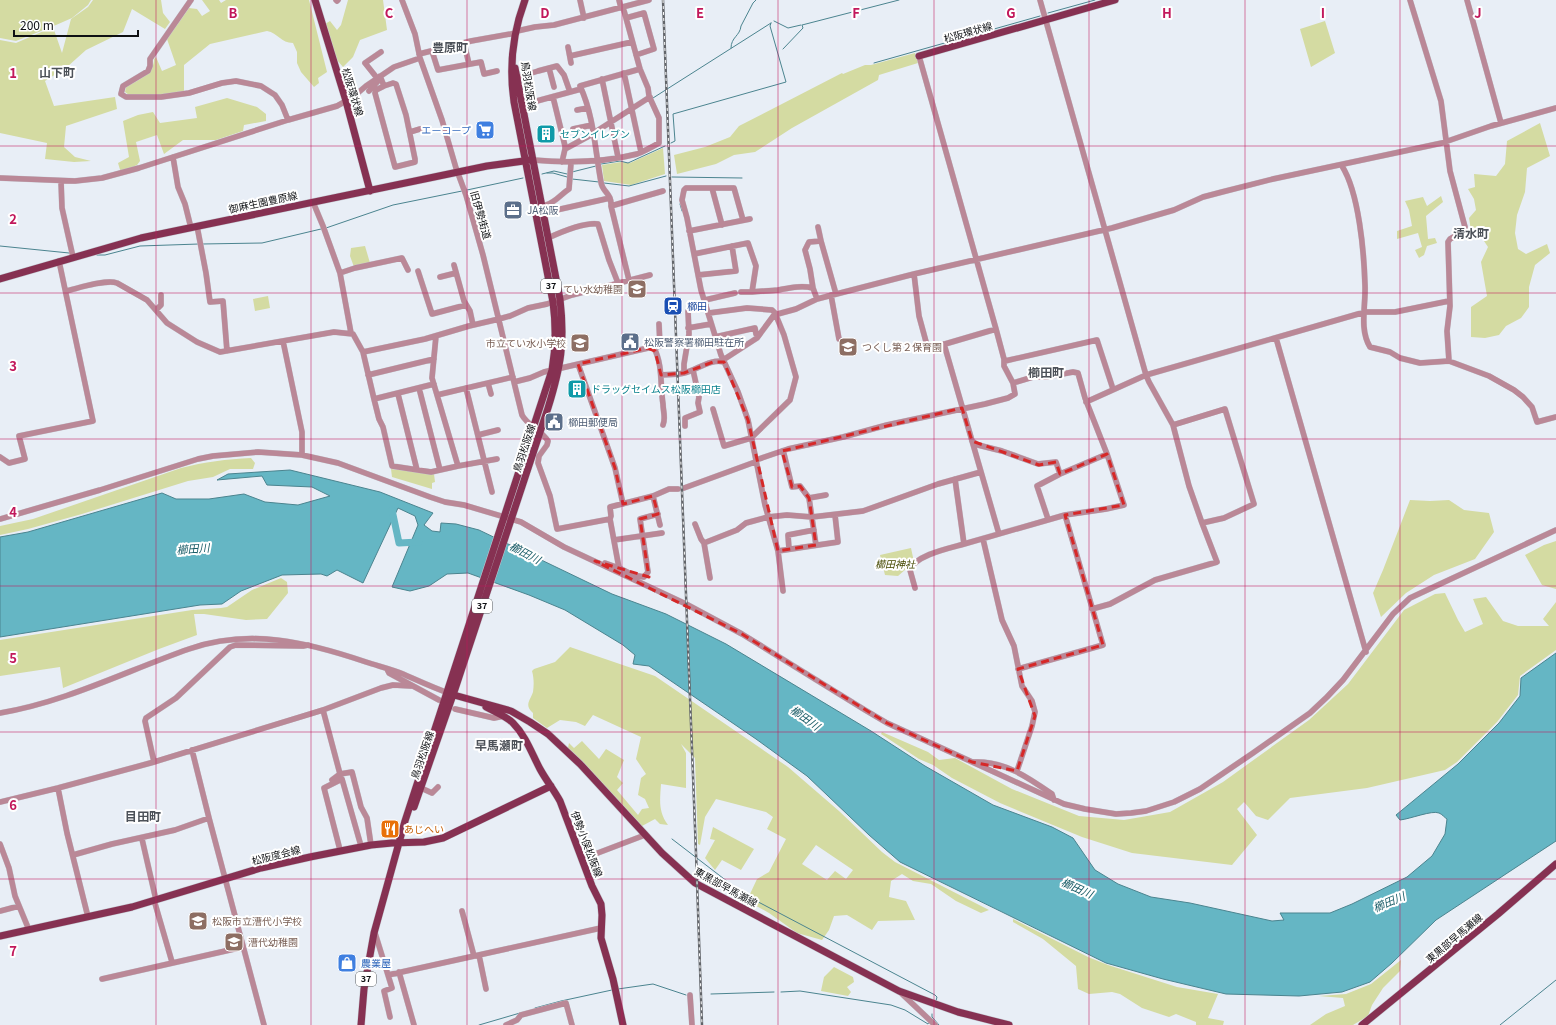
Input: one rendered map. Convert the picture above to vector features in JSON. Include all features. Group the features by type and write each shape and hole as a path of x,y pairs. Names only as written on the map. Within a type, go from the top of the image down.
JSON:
{"main road":[{"name":"松阪環状線","path":"315,0 346,101 370,191"},
{"name":"鳥羽松阪線","path":"400,842 421,788 451,690 537,429 556,369 563,336 543,213 512,88 511,65 516,32 525,0"},
{"name":"松阪環状線","path":"919,56 1115,0"},
{"name":"鳥羽松阪線","path":"514,46 516,78 557,300"},
{"name":"御麻生園豊原線","path":"0,279 141,238 458,172 530,160"},
{"name":"鳥羽松阪線","path":"361,1025 364,989 374,932 414,792 451,690"},
{"name":"東黒部早馬瀬線","path":"451,690 476,702 511,711 535,724 548,734 574,758 646,835 695,883 899,991 958,1012 1009,1025"},
{"name":"伊勢小俣松阪線","path":"476,702 513,722 532,751 562,808 592,886 601,904 602,943 613,979 623,1025"},
{"name":"松阪度会線","path":"0,936 88,917 155,900 225,878 340,850 400,842 424,842 438,840 551,786"},
{"name":"東黒部早馬瀬線","path":"1362,1025 1498,914 1556,864"}],"street":[{"path":"191,0 150,59 148,71 123,86 121,94 126,97 161,97 189,93 222,83 236,81 261,86 275,95 282,104 288,120"},
{"name":"旧伊勢街道","path":"402,0 415,34 420,56 466,195 483,253 523,417 537,429"},
{"path":"580,0 584,18"},
{"path":"530,160 562,162 571,165 641,152 660,143 659,118 650,99 648,88 640,68 626,18 619,0"},
{"path":"0,178 75,181 102,178 336,106 346,101 398,65 432,51 535,27 554,26 649,0"},
{"path":"1040,0 1148,382 1173,425 1189,486 1217,562 1155,580 1110,604 1092,609"},
{"path":"1410,0 1440,101 1450,171 1465,227 1464,231 1450,239 1448,242 1449,301 1447,331 1449,361"},
{"path":"1467,0 1501,123"},
{"path":"626,18 644,13 654,50 636,55"},
{"path":"570,56 632,42"},
{"path":"464,43 469,64"},
{"path":"568,47 571,63"},
{"path":"432,51 438,70 481,62 484,74 497,71"},
{"path":"381,52 365,63 379,77 384,86"},
{"path":"619,568 610,519 612,516 610,507 653,496 669,489 681,488 782,451 844,437 887,424 985,404 1008,398 1015,394 1013,383 1004,366 1005,361 919,56"},
{"path":"516,78 557,66 564,74 570,92"},
{"path":"549,68 554,87"},
{"path":"629,280 610,198 601,182 592,125 580,86 640,68"},
{"path":"624,73 641,152"},
{"path":"369,91 379,77"},
{"path":"602,79 618,157"},
{"path":"394,83 396,84 406,115 415,162 395,167 375,93 376,90 384,86 394,83"},
{"path":"522,105 581,89"},
{"path":"553,97 565,146 562,162"},
{"path":"565,149 612,124 650,99"},
{"path":"577,110 588,108"},
{"path":"661,375 684,373 713,362 724,361 757,338 776,315 796,310 817,299 914,274 1105,229 1174,210 1210,196 1273,179 1342,166 1442,143 1501,123 1556,108"},
{"path":"573,129 592,125"},
{"path":"410,132 420,129"},
{"path":"173,157 178,187 200,244 210,302 223,301 227,352"},
{"path":"546,205 555,202 559,196 569,189 571,165"},
{"path":"1342,166 1349,182 1358,212 1366,285 1365,336 1370,347 1390,352 1400,358 1420,363 1449,361 1489,376 1514,390 1532,407 1537,422 1556,417"},
{"path":"61,180 62,208 73,257"},
{"path":"743,220 734,188 686,188 684,190 682,200 698,275 715,337 748,420 768,517 778,551 784,591"},
{"path":"712,188 722,225"},
{"path":"611,206 663,191"},
{"path":"543,213 610,198"},
{"path":"313,202 340,273 351,333 355,336 362,352 379,419 383,427 392,466 431,472 497,459"},
{"path":"689,231 750,219"},
{"path":"548,238 575,228 598,224 608,260 618,283"},
{"path":"818,227 834,295 839,339"},
{"path":"817,299 813,288 805,250 810,242 821,241"},
{"path":"694,254 748,243 756,266 752,292"},
{"path":"698,275 736,271 732,246"},
{"path":"340,273 355,268 402,258 408,270"},
{"path":"0,457 9,463 25,460 19,436 93,421 59,261"},
{"path":"454,265 473,324"},
{"path":"418,270 432,314 466,305"},
{"path":"440,278 456,273"},
{"path":"914,274 919,316 928,349 996,329"},
{"path":"362,352 436,336 473,324 510,316 528,308 650,275"},
{"path":"66,291 113,282 147,300 164,320 197,342 217,352 227,352 334,332 351,333"},
{"path":"684,373 689,334 688,311 705,302 738,293 778,290 790,287 813,288"},
{"path":"156,310 160,305 162,295"},
{"path":"1086,402 1146,375 1365,312 1395,312 1449,301"},
{"path":"709,313 747,308 770,309 774,311 784,335 796,376 790,400 751,438 724,446 713,409"},
{"path":"437,395 648,348 654,348 660,346 659,324"},
{"path":"688,328 711,324"},
{"path":"715,337 755,328 756,334"},
{"path":"436,336 432,378 458,466"},
{"path":"1276,338 1366,652"},
{"path":"1005,361 1098,340 1113,389"},
{"path":"284,341 302,432 302,455"},
{"path":"944,344 999,534"},
{"path":"654,348 661,375 665,421 663,425"},
{"path":"368,375 434,359"},
{"path":"578,364 615,468 623,504"},
{"path":"685,426 685,418 700,412 694,370"},
{"path":"915,588 910,570 912,566 929,554 1065,515 1124,505 1108,454 1086,402 1079,375 1076,371 1046,377 1033,377 1013,383"},
{"path":"488,383 491,394"},
{"path":"374,399 434,384"},
{"path":"420,388 440,470"},
{"path":"466,388 492,492"},
{"path":"398,394 417,470"},
{"path":"1173,425 1225,410 1254,504 1224,518 1202,523"},
{"path":"537,429 548,442 540,453 538,463 550,496 557,529 610,519"},
{"path":"478,435 498,430"},
{"path":"972,441 978,445 1002,451 1038,464 1056,462 1060,474"},
{"path":"782,451 792,487 800,486 809,498 816,545"},
{"path":"0,519 100,490 194,460 213,456 258,452 302,455 338,463 438,499 464,504 507,521 521,522 564,547 686,604 742,634 874,716 1054,800 1085,809 1116,814 1146,811 1181,799 1217,778 1306,716 1333,692 1366,652 1393,614 1410,598 1556,530"},
{"path":"1048,520 1037,486 1060,474 1108,454"},
{"path":"704,543 737,530 746,523 768,517 787,515 812,517 835,515 872,508 955,479 981,472"},
{"path":"955,479 964,544"},
{"path":"809,498 826,495"},
{"path":"653,496 660,525"},
{"path":"595,562 600,561 633,575 644,577 648,572 640,519 658,514"},
{"path":"778,551 838,542 835,515"},
{"path":"1018,669 1103,645 1065,515"},
{"path":"695,524 704,543 710,578"},
{"path":"789,549 788,535 814,530"},
{"path":"614,540 662,533"},
{"path":"983,538 1002,620 1014,646 1022,686 1032,702 1035,712 1032,726 1017,771"},
{"path":"0,713 70,694 189,649 214,642 247,638 274,638 309,644 451,690"},
{"path":"154,762 146,726 146,718 176,698 230,647 236,645 303,646 309,644"},
{"path":"387,669 389,673 439,700"},
{"path":"0,802 154,762 323,710 393,685 412,686"},
{"path":"455,708 494,718 504,716"},
{"path":"323,710 340,774"},
{"path":"192,750 264,1025"},
{"path":"972,762 983,762 1017,771 1052,794 1054,800"},
{"path":"324,783 340,774 352,772 361,807 367,818 371,845"},
{"path":"340,850 324,788 342,779 361,846"},
{"path":"58,788 67,833 88,917"},
{"path":"421,788 432,793 438,788"},
{"path":"73,855 112,844 142,839 209,818"},
{"path":"582,858 646,835"},
{"path":"142,839 155,900 172,962"},
{"path":"0,844 9,868 12,889 29,930"},
{"path":"0,912 19,906"},
{"path":"462,911 486,989"},
{"path":"388,975 601,928"},
{"path":"374,932 392,988 384,991 390,1017"},
{"path":"102,979 243,947"},
{"path":"400,972 414,1025"},
{"path":"899,991 935,1025"},
{"path":"690,995 692,1025"},
{"path":"506,1025 517,1020 522,1015 566,1003 572,1025"}],"highlighted area":[{"path":"648,348 655,351 661,375 684,373 713,362 724,362 748,420 778,551 816,545 809,498 800,486 792,487 782,451 962,408 972,441 1039,465 1056,462 1060,474 1107,454 1124,505 1065,515 1103,645 1018,669 1035,716 1017,771 972,762 887,723 742,634 595,561 649,577 640,519 658,514 653,496 623,504 615,468 578,364"}],"green space":[{"path":"0,0 91,0 88,5 72,18 16,41 0,38"},
{"path":"93,0 161,0 163,13 170,22 165,29 132,9 123,32 86,50 67,67 45,81 54,106 115,97 117,109 66,126 64,147 75,157 91,161 74,162 45,159 47,143 0,133 0,40 16,43 53,27 62,53 71,19 88,7"},
{"path":"202,0 219,0 221,3 226,0 309,0 327,72 318,78 319,83 314,87 301,72 297,63 297,52 293,43 289,43 267,31 210,44 184,65 184,91 161,95 129,95 125,92 126,87 148,73 156,57 162,71 176,65 167,39 189,8 197,9 202,16 210,11"},
{"path":"348,0 383,0 387,30 360,40 353,57 343,67 337,60 325,24 330,21 337,30 341,25"},
{"path":"1325,21 1335,53 1311,67 1300,29"},
{"path":"915,53 918,63 879,75 878,80 792,128 755,152 734,155 716,164 677,174 674,155 705,147 730,137 739,126 842,73 843,74 865,65 871,65"},
{"path":"227,98 257,107 266,114 266,121 244,125 243,131 216,140 183,140 164,154 157,135 136,142 140,161 137,165 121,173 118,163 129,157 123,121 138,115 153,112 160,123 197,118 195,107"},
{"path":"1540,123 1550,156 1527,168 1525,192 1517,215 1515,233 1518,249 1526,254 1547,244 1550,253 1535,265 1529,287 1529,307 1521,318 1506,326 1499,335 1485,338 1471,337 1471,307 1487,296 1481,262 1488,247 1482,238 1472,237 1469,218 1476,210 1474,199 1468,189 1475,187 1474,174 1496,176 1505,164 1507,141"},
{"path":"663,148 665,174 631,185 604,181 602,165 621,162 630,163"},
{"path":"1441,196 1443,202 1426,216 1428,239 1435,238 1437,243 1427,246 1424,255 1419,258 1415,250 1422,247 1418,233 1397,239 1397,231 1412,226 1409,210 1405,201 1423,197 1427,206"},
{"path":"365,246 370,263 354,267 350,256 351,248"},
{"path":"268,296 270,308 255,311 253,299"},
{"path":"251,458 255,463 253,469 230,469 213,477 188,481 82,514 0,535 0,526 33,519 181,468 216,461"},
{"path":"391,469 434,474 435,482 432,483 432,489 392,477"},
{"path":"1410,500 1449,500 1464,510 1489,513 1494,532 1475,559 1434,575 1406,593 1381,617 1373,593"},
{"path":"1556,541 1556,589 1542,585 1525,555 1544,545"},
{"name":"櫛田神社","path":"911,548 914,562 898,576 885,575 880,555"},
{"path":"281,578 287,582 288,593 267,619 246,620 194,614 197,635 63,688 60,667 0,676 0,640 192,610 227,607 252,590"},
{"path":"1445,593 1465,632 1483,624 1473,599 1486,597 1503,621 1518,626 1549,626 1543,619 1556,602 1556,650 1520,676 1518,695 1497,722 1457,762 1445,770 1367,788 1290,798 1268,820 1256,816 1244,802 1237,809 1257,835 1232,865 1132,853 1082,837 1000,803 952,778 933,765 919,759 881,734 882,732 928,752 939,760 955,758 1012,789 1079,816 1124,820 1170,812 1223,782 1309,720 1348,684 1404,610 1435,594"},
{"path":"570,647 655,676 788,767 895,862 989,910 981,913 956,901 931,884 913,881 902,874 891,881 889,897 906,901 915,920 878,921 872,930 847,915 834,916 829,930 822,940 797,933 769,913 751,903 750,894 757,879 769,872 786,839 767,829 773,817 766,812 716,799 705,817 700,845 698,844 695,758 681,744 686,753 686,788 661,784 661,810 668,825 660,824 655,819 642,826 568,748 569,743 574,748 582,741 599,759 606,749 624,760 617,777 623,783 617,790 638,815 642,809 649,808 645,799 638,795 641,778 646,774 636,759 641,737 593,715 585,726 576,722 560,720 547,728 533,718 533,713 528,705 533,692 532,671 555,662","holes":["816,845 853,870 846,879 835,871 827,880 802,864"]},
{"path":"713,827 754,849 741,870 722,860 715,870 705,858 715,840 710,839"},
{"path":"1013,919 1088,957 1108,965 1177,987 1218,994 1208,1018 1224,1021 1223,1025 1196,1025 1196,1022 1176,1014 1169,1017 1142,1008 1120,994 1112,992 1089,994 1078,989 1076,966 1043,939 1013,922"},
{"path":"1401,960 1400,971 1383,988 1372,1005 1368,1016 1353,1025 1310,1025 1326,1014 1345,1006 1343,998 1319,996 1346,994 1371,984"},
{"path":"834,967 853,977 854,982 847,987 851,992 848,996 821,991 824,977"}],"water":[{"path":"290,470 380,492 433,513 424,525 432,531 440,532 441,523 456,524 479,530 612,594 666,614 726,644 871,731 925,766 993,805 1052,827 1073,838 1095,870 1118,884 1151,897 1190,903 1272,921 1284,920 1280,913 1330,913 1407,877 1432,856 1445,834 1447,819 1436,812 1400,820 1396,815 1458,764 1499,723 1520,696 1521,678 1556,653 1556,841 1436,920 1392,963 1370,982 1342,992 1299,996 1226,994 1163,979 1106,963 900,862 869,835 807,776 756,739 649,666 633,664 635,655 623,645 565,610 468,573 447,574 429,586 410,591 392,587 418,525 415,516 398,508 363,583 337,570 327,576 321,574 282,575 241,591 222,604 200,605 0,637 0,537 28,532 162,493 176,499 209,499 244,494 265,502 298,505 330,496 312,487 267,485 262,476 217,480 228,474"}],"waterway":[{"path":"731,48 732,41 739,32 753,3 756,0"},
{"path":"783,49 803,28 802,25 899,0"},
{"path":"1048,13 1095,0"},
{"path":"874,63 1040,16"},
{"path":"774,21 788,28 801,25"},
{"path":"653,98 771,23"},
{"path":"671,143 675,141 673,114 786,82 770,26 771,23"},
{"path":"601,164 620,161 628,163 665,146"},
{"path":"572,172 596,166"},
{"path":"542,174 554,171 567,174"},
{"path":"547,173 567,177"},
{"path":"604,183 629,186 666,176"},
{"path":"672,177 742,178"},
{"path":"467,190 523,178"},
{"path":"572,179 599,182"},
{"path":"326,228 393,205 462,191"},
{"path":"680,204 682,211"},
{"path":"202,244 262,243 321,229"},
{"path":"97,255 105,255 140,246 199,244"},
{"path":"0,246 69,253"},
{"name":"櫛田川","path":"392,510 399,543 419,542"},
{"path":"672,839 745,895 935,995 937,997 936,1001"},
{"path":"1500,1025 1556,980"},
{"path":"618,989 653,984 686,995"},
{"path":"535,1008 612,990"},
{"path":"781,992 800,991 891,1005 905,1010 928,1024 929,1022"},
{"path":"711,994 774,992"},
{"path":"479,1025 520,1013"},
{"path":"932,1014 932,1017 939,1025"}],"railway":[{"path":"663,0 702,1025"}],"place":[{"name":"エーコープ","path":"485,130"},
{"name":"セブンイレブン","path":"546,134"},
{"name":"JA松阪","path":"513,210"},
{"name":"てい水幼稚園","path":"637,289"},
{"name":"櫛田","path":"673,306"},
{"name":"松阪警察署櫛田駐在所","path":"630,342"},
{"name":"市立てい水小学校","path":"580,343"},
{"name":"つくし第２保育園","path":"848,347"},
{"name":"ドラッグセイムス松阪櫛田店","path":"577,389"},
{"name":"櫛田郵便局","path":"554,422"},
{"name":"あじへい","path":"390,829"},
{"name":"松阪市立漕代小学校","path":"198,921"},
{"name":"漕代幼稚園","path":"234,942"},
{"name":"農業屋","path":"347,963"}],"district":[{"name":"豊原町","path":"450,48"},
{"name":"山下町","path":"57,73"},
{"name":"清水町","path":"1471,234"},
{"name":"櫛田町","path":"1046,373"},
{"name":"早馬瀬町","path":"499,746"},
{"name":"目田町","path":"143,817"}]}
